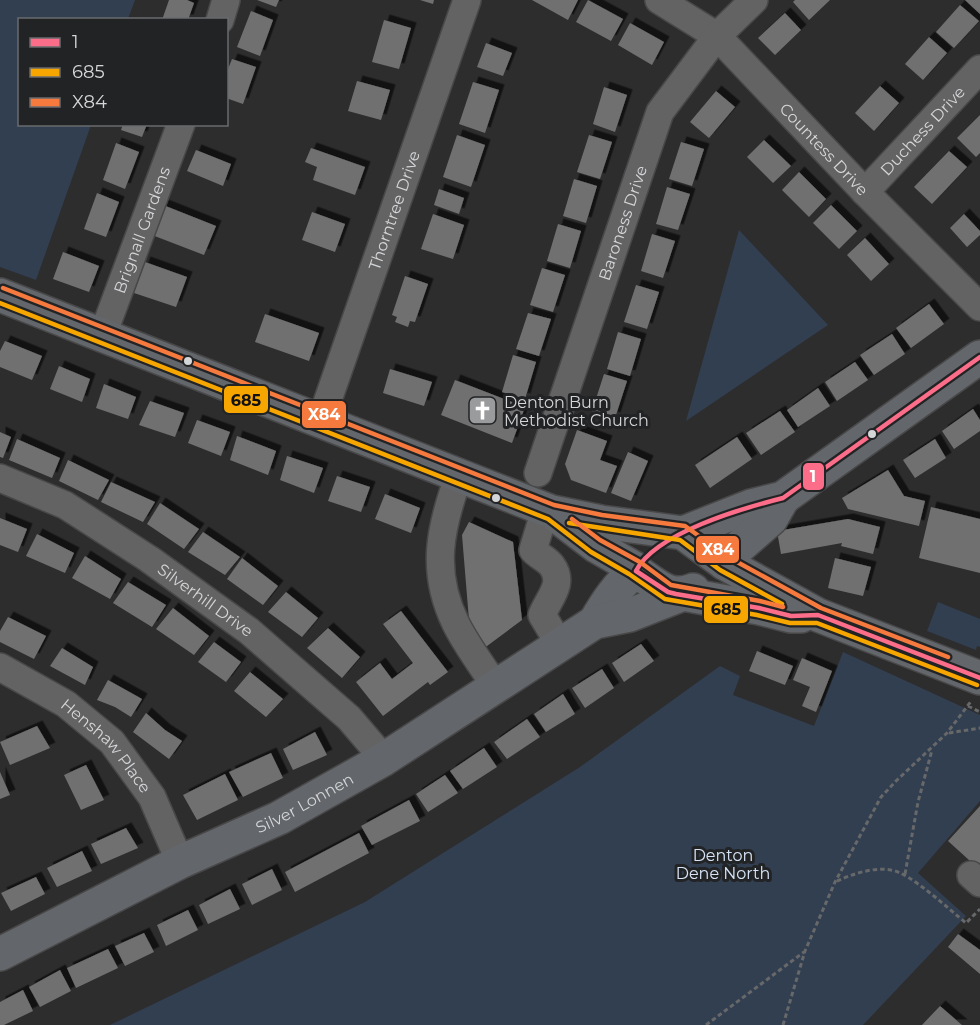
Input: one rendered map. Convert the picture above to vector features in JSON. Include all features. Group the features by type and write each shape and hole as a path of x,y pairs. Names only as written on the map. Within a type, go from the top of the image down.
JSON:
{"main road":[{"path":"0,295 548,511 599,534 636,570 668,592 682,595 757,594 818,615 980,678"},
{"path":"599,534 642,517 746,521 783,498 980,357"},
{"path":"746,521 757,594"},
{"name":"Silver Lonnen","path":"610,613 626,578 663,542 682,533 746,521"},
{"name":"Silver Lonnen","path":"0,954 180,862 279,818 384,759 610,613 682,595 704,583 723,562 746,521"},
{"path":"599,534 682,533 723,562 757,594"},
{"path":"599,534 610,613 663,616 757,594"}],"street":[{"path":"221,18 226,0"},
{"name":"Thorntree Drive","path":"321,420 467,0"},
{"name":"Countess Drive","path":"659,0 717,36 865,192 980,307"},
{"name":"Baroness Drive","path":"538,473 660,112 717,36 754,0"},
{"name":"Duchess Drive","path":"865,192 980,69"},
{"name":"Brignall Gardens","path":"103,334 180,126"},
{"path":"459,475 448,506 439,563 456,626 496,687"},
{"name":"Silverhill Drive","path":"0,478 65,505 149,559 249,630 350,718 384,759"},
{"path":"548,511 533,550 552,566 556,578 556,590 542,615 560,645"},
{"name":"Henshaw Place","path":"4,677 66,704 112,742 152,797 180,862"}],"path":[{"path":"783,1025 805,951 835,882 882,797 947,733 968,706 980,712"},
{"path":"947,733 980,728"},
{"path":"905,874 918,802 932,748"},
{"path":"835,882 854,874 892,870 905,874 966,923 980,909"},
{"path":"706,1025 805,951"}],"green space":[{"path":"0,0 135,0 128,18 18,18 18,126 91,126 36,280 0,267"},
{"path":"739,230 828,325 686,421"},
{"path":"938,602 980,619 980,647 977,646 976,650 927,631"},
{"name":"Denton Dene North","path":"843,652 980,715 980,801 918,873 966,916 863,1025 110,1025 365,902 580,767 720,666 740,676 733,695 814,726"}],"building":[{"path":"169,0 187,0 194,3 189,18 163,18"},
{"path":"257,0 279,0 276,7"},
{"path":"420,0 434,0 433,4"},
{"path":"532,0 578,0 568,20"},
{"path":"588,0 623,19 611,41 576,22"},
{"path":"795,0 830,0 809,20 793,2"},
{"path":"965,0 980,0 980,14"},
{"path":"960,5 979,21 954,48 936,32"},
{"path":"251,11 273,20 260,56 237,47"},
{"path":"785,13 801,30 775,55 758,38"},
{"path":"384,20 411,28 399,69 372,62"},
{"path":"630,23 664,42 652,65 618,45"},
{"path":"929,37 947,53 923,80 905,64"},
{"path":"486,43 512,53 503,76 477,67"},
{"path":"232,59 256,67 243,104 228,99 228,69"},
{"path":"357,81 390,90 381,120 348,111"},
{"path":"473,82 499,90 485,133 459,124"},
{"path":"880,86 899,103 874,131 855,113"},
{"path":"604,87 627,95 615,132 593,124"},
{"path":"716,91 735,107 709,138 690,122"},
{"path":"980,115 980,153 976,157 957,138"},
{"path":"122,126 146,126 142,137 121,130"},
{"path":"457,135 485,145 471,187 443,177"},
{"path":"589,135 612,142 600,179 577,172"},
{"path":"764,140 791,166 773,183 747,157"},
{"path":"681,142 704,149 692,186 669,179"},
{"path":"116,143 139,152 125,189 103,180"},
{"path":"311,148 365,167 355,195 313,180 317,167 305,162"},
{"path":"196,150 231,164 223,186 187,171"},
{"path":"949,151 967,167 932,204 914,187"},
{"path":"799,172 826,199 809,217 782,190"},
{"path":"574,179 597,186 586,223 563,216"},
{"path":"667,187 690,194 678,230 656,224"},
{"path":"439,189 464,198 459,214 434,205"},
{"path":"97,193 119,202 106,237 84,229"},
{"path":"163,205 216,226 204,255 152,235"},
{"path":"831,205 857,231 839,249 813,223"},
{"path":"312,212 345,224 335,252 302,240"},
{"path":"433,214 464,225 453,259 421,249"},
{"path":"964,214 980,231 980,235 967,247 950,228"},
{"path":"558,224 581,231 570,268 547,261"},
{"path":"652,234 675,241 663,278 641,271"},
{"path":"865,238 889,264 871,281 847,255"},
{"path":"63,252 99,266 89,292 53,279"},
{"path":"145,262 187,277 176,307 134,293"},
{"path":"542,268 565,275 553,312 530,305"},
{"path":"405,276 428,284 415,322 410,321 408,327 395,322 397,317 392,315"},
{"path":"636,285 659,292 647,329 624,322"},
{"path":"929,304 944,324 911,348 896,328"},
{"path":"528,313 551,319 539,356 516,349"},
{"path":"265,314 319,333 309,361 255,342"},
{"path":"618,332 641,339 630,376 607,369"},
{"path":"892,334 905,354 874,375 860,355"},
{"path":"5,341 42,356 32,380 0,367 0,351"},
{"path":"513,355 536,362 525,399 502,392"},
{"path":"855,362 868,380 837,401 825,382"},
{"path":"59,366 90,379 82,402 50,389"},
{"path":"390,369 432,382 424,406 383,393"},
{"path":"604,374 627,381 615,418 592,411"},
{"name":"Denton Burn Methodist Church","path":"455,380 525,407 512,443 441,415"},
{"path":"104,384 136,397 128,419 96,408"},
{"path":"818,388 830,406 798,427 787,410"},
{"path":"150,401 184,413 175,437 139,425"},
{"path":"973,409 980,420 980,431 954,449 942,431"},
{"path":"780,411 795,432 761,455 746,433"},
{"path":"197,420 230,432 221,456 188,443"},
{"path":"577,430 607,441 600,460 617,466 606,493 571,480 565,464"},
{"path":"0,432 11,437 3,458 0,457"},
{"path":"237,436 276,451 268,475 230,460"},
{"path":"737,437 752,459 710,488 695,465"},
{"path":"17,439 60,458 52,478 9,460"},
{"path":"935,439 946,458 915,478 903,460"},
{"path":"628,452 648,461 631,501 611,493"},
{"path":"287,456 323,468 314,493 280,480"},
{"path":"68,460 109,480 98,500 59,481"},
{"path":"888,470 904,496 925,501 919,526 848,509 842,498"},
{"path":"337,476 370,487 361,512 328,501"},
{"path":"111,482 155,502 143,522 101,502"},
{"path":"385,494 420,508 411,533 375,519"},
{"path":"160,503 199,529 184,549 147,524"},
{"path":"931,507 980,519 980,573 919,558"},
{"path":"0,518 27,529 18,552 0,545"},
{"path":"848,519 880,527 873,554 841,546 842,543 781,554 777,531"},
{"path":"469,522 513,542 522,620 483,649 469,620 462,535"},
{"path":"203,532 240,557 225,575 188,552"},
{"path":"37,534 74,553 65,573 26,556"},
{"path":"85,556 121,579 110,599 72,578"},
{"path":"242,558 278,586 263,605 227,579"},
{"path":"835,558 871,567 863,596 828,588"},
{"path":"128,582 166,605 152,627 113,603"},
{"path":"286,592 318,618 302,637 268,612"},
{"path":"173,608 209,636 194,655 156,629"},
{"path":"401,611 448,672 430,685 428,682 383,716 356,682 380,663 392,679 413,663 383,624"},
{"path":"8,617 46,636 34,659 0,642 0,631"},
{"path":"328,628 360,657 342,678 307,648"},
{"path":"214,642 241,662 226,682 198,662"},
{"path":"641,644 654,661 624,682 612,663"},
{"path":"62,648 93,667 85,685 50,666"},
{"path":"757,651 793,666 785,685 749,671"},
{"path":"802,658 832,671 816,712 802,706 810,687 793,680"},
{"path":"602,669 614,688 585,708 572,688"},
{"path":"250,672 283,699 266,717 234,691"},
{"path":"108,680 142,699 131,717 97,700"},
{"path":"563,694 575,714 546,732 534,714"},
{"path":"146,713 182,741 169,759 133,732"},
{"path":"527,719 540,737 507,759 494,742"},
{"path":"37,726 50,748 10,765 0,742"},
{"path":"315,732 327,755 293,770 283,749"},
{"path":"484,748 497,767 463,789 450,771"},
{"path":"271,753 283,778 243,797 229,772"},
{"path":"86,765 104,800 81,810 64,775"},
{"path":"0,772 10,795 0,799"},
{"path":"225,774 238,800 197,820 183,795"},
{"path":"445,775 458,793 428,812 416,794"},
{"path":"409,800 420,821 372,845 361,826"},
{"path":"980,806 980,870 948,841"},
{"path":"126,828 138,848 101,864 91,844"},
{"path":"359,833 369,853 295,892 285,872"},
{"path":"82,851 92,871 57,887 47,868"},
{"path":"272,869 282,890 252,905 242,884"},
{"path":"36,877 45,894 11,911 1,893"},
{"path":"230,889 240,909 208,924 199,905"},
{"path":"188,910 198,930 166,946 157,925"},
{"path":"144,933 154,952 125,966 115,946"},
{"path":"958,934 980,950 980,974 948,947"},
{"path":"108,949 118,968 76,988 67,968"},
{"path":"60,970 71,991 40,1007 29,987"},
{"path":"23,990 33,1011 0,1025 0,1002"},
{"path":"940,1006 962,1025 922,1025"}],"transit line":[{"name":"X84","path":"3,288 554,505 602,515 685,526 728,557 821,608 948,657"},
{"name":"685","path":"0,303 548,519 591,552 629,574 665,599 790,623 817,623 977,685"},
{"name":"1","path":"636,571 646,557 680,534 724,515 783,498 980,357"},
{"name":"X84","path":"572,519 600,540 640,562 671,585 783,607"},
{"name":"685","path":"569,523 680,540 720,570 782,604"},
{"name":"1","path":"636,571 668,592 676,594 759,608 791,616 818,615 980,678"}],"place":[{"name":"Denton Burn Methodist Church","path":"483,411"}]}
